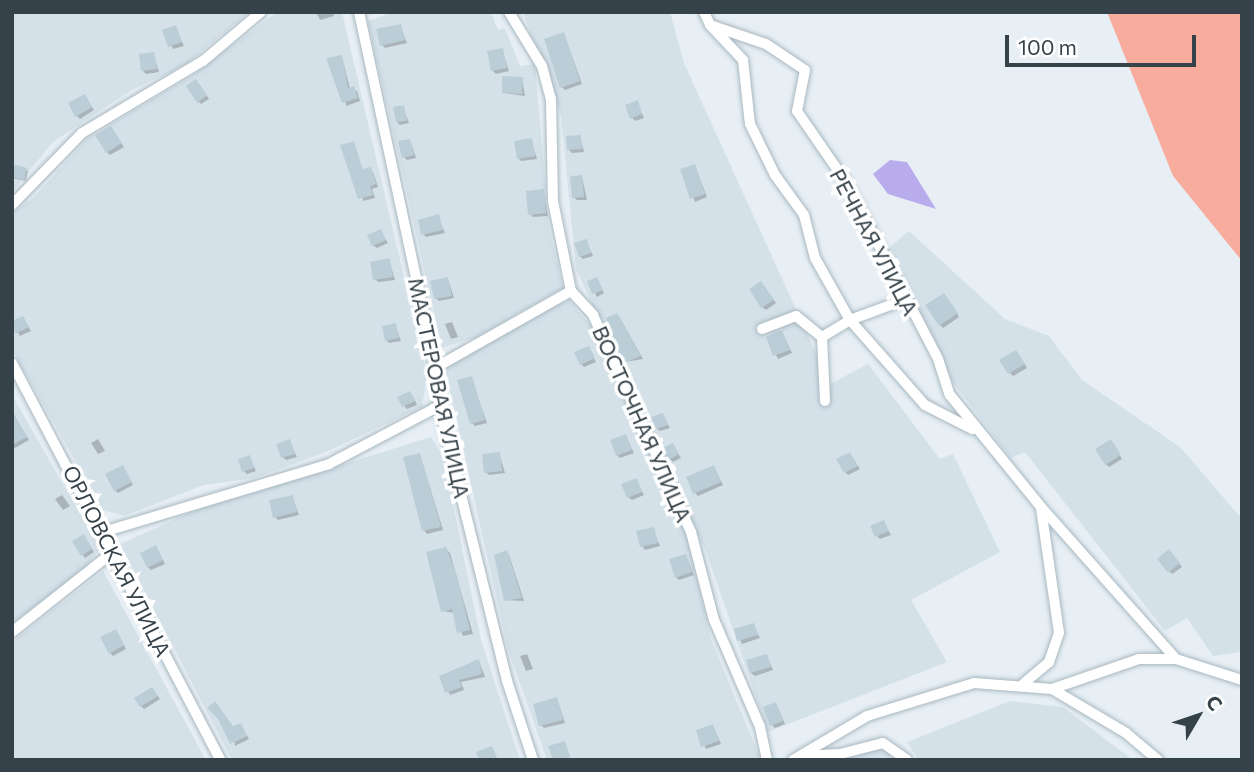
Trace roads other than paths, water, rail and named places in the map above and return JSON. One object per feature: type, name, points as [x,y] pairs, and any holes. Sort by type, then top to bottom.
[{"type":"street","points":[[12,205],[82,133],[203,61],[261,12]]},
{"type":"street","points":[[435,368],[571,291],[553,201],[551,99],[542,65],[509,12]]},
{"type":"street","name":"РЕЧНАЯ УЛИЦА","points":[[704,12],[710,25],[743,60],[750,124],[775,175],[804,215],[815,258],[850,320],[925,405],[976,430]]},
{"type":"street","name":"МАСТЕРОВАЯ УЛИЦА","points":[[363,13],[435,368],[439,407],[507,681],[533,760]]},
{"type":"street","name":"РЕЧНАЯ УЛИЦА","points":[[710,25],[766,44],[805,70],[797,111],[846,182],[904,300],[938,359],[950,395],[1041,507],[1176,659]]},
{"type":"street","name":"ВОСТОЧНАЯ УЛИЦА","points":[[571,291],[593,314],[691,532],[714,620],[760,727],[767,760]]},
{"type":"street","points":[[822,337],[850,320],[904,300]]},
{"type":"street","points":[[762,329],[796,316],[822,337],[825,401]]},
{"type":"street","name":"ОРЛОВСКАЯ УЛИЦА","points":[[12,363],[103,532],[220,760]]},
{"type":"street","points":[[103,532],[329,464],[439,407]]},
{"type":"street","points":[[1023,684],[1049,662],[1059,633],[1041,507]]},
{"type":"street","points":[[12,632],[113,552]]},
{"type":"street","points":[[1052,689],[1139,659],[1176,659],[1242,680]]},
{"type":"street","points":[[795,758],[867,716],[974,683],[1023,684],[1052,689],[1126,733],[1158,760]]},
{"type":"street","points":[[795,758],[840,754],[883,743],[907,760]]}]
